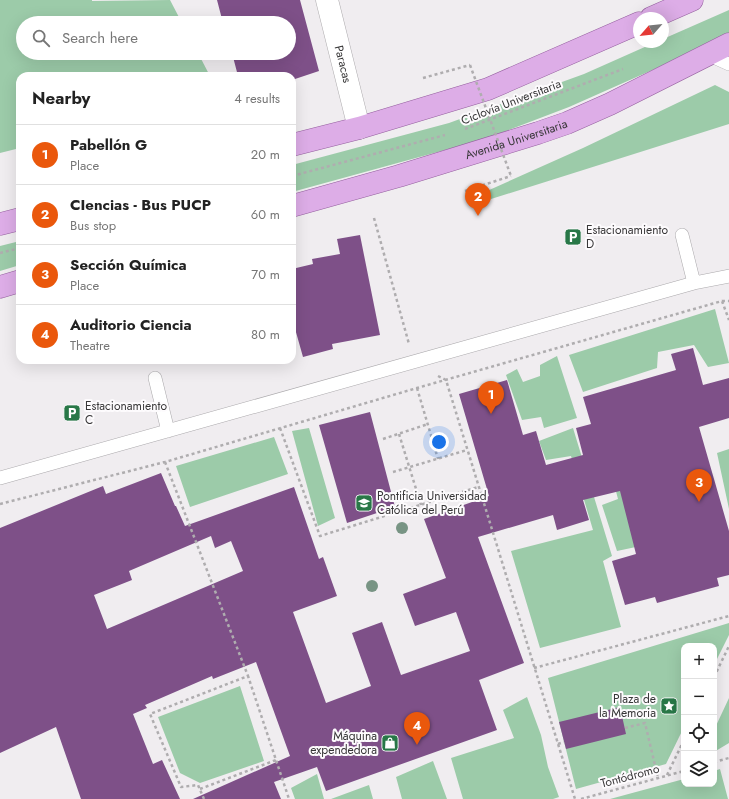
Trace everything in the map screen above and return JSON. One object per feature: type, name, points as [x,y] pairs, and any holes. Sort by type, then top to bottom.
[{"type":"main road","points":[[662,12],[679,3]]},
{"type":"main road","points":[[296,144],[359,128],[488,89],[633,26]]},
{"type":"main road","name":"Avenida Universitaria","points":[[296,205],[399,176],[567,123],[610,104],[729,44]]},
{"type":"main road","points":[[0,214],[16,217]]},
{"type":"main road","points":[[0,224],[16,219]]},
{"type":"main road","points":[[0,287],[16,283]]},
{"type":"street","name":"Paracas","points":[[327,0],[359,128]]},
{"type":"lane","points":[[707,54],[729,64]]},
{"type":"lane","points":[[682,235],[694,283]]},
{"type":"lane","points":[[0,478],[694,283],[729,276]]},
{"type":"lane","points":[[156,378],[168,431]]},
{"type":"path","points":[[423,78],[470,65],[511,176],[465,191]]},
{"type":"path","name":"Ciclovía Universitaria","points":[[458,132],[628,67]]},
{"type":"path","name":"Ciclovía Universitaria","points":[[296,175],[451,134]]},
{"type":"path","points":[[374,218],[414,362],[446,380],[575,799]]},
{"type":"path","points":[[0,253],[16,249]]},
{"type":"path","points":[[722,301],[729,320]]},
{"type":"path","points":[[0,504],[165,462],[417,388],[722,301],[729,301]]},
{"type":"path","points":[[417,388],[438,459]]},
{"type":"path","points":[[383,439],[428,424]]},
{"type":"path","points":[[280,428],[320,536],[478,487]]},
{"type":"path","points":[[399,434],[421,505]]},
{"type":"path","points":[[394,472],[467,450]]},
{"type":"path","points":[[165,462],[248,676],[289,799]]},
{"type":"path","points":[[534,668],[729,616]]},
{"type":"path","points":[[717,671],[729,646]]},
{"type":"path","points":[[204,799],[198,785],[181,787],[150,714],[248,676]]},
{"type":"path","points":[[625,728],[645,723],[658,778]]},
{"type":"path","points":[[558,744],[564,742]]},
{"type":"path","points":[[667,776],[681,746]]},
{"type":"path","points":[[717,761],[729,758]]},
{"type":"path","points":[[200,789],[276,760]]},
{"type":"path","name":"Tontódromo","points":[[581,799],[681,772]]},
{"type":"green space","points":[[0,0],[170,0],[178,16],[16,16],[16,60],[202,60],[208,72],[16,72],[16,149],[0,153]]},
{"type":"green space","points":[[729,10],[729,36],[569,107],[485,139],[296,191],[296,164],[449,123],[584,74],[642,48],[669,48],[669,36]]},
{"type":"green space","points":[[715,85],[729,92],[729,124],[491,199],[487,191],[583,148]]},
{"type":"green space","points":[[16,242],[16,266],[0,271],[0,246]]},
{"type":"green space","points":[[715,309],[729,363],[708,367],[694,345],[658,352],[657,368],[583,392],[569,355]]},
{"type":"green space","points":[[557,356],[577,418],[544,428],[541,417],[522,420],[506,375],[517,369],[523,382],[540,376],[540,365]]},
{"type":"green space","points":[[309,428],[335,518],[318,526],[292,431]]},
{"type":"green space","points":[[573,428],[612,556],[603,561],[621,627],[540,648],[511,551],[593,530],[571,456],[546,460],[539,441]]},
{"type":"green space","points":[[274,437],[288,474],[190,507],[176,466]]},
{"type":"green space","points":[[602,438],[683,537],[617,551],[602,505],[618,499]]},
{"type":"green space","points":[[729,449],[729,509],[717,453]]},
{"type":"green space","points":[[729,623],[729,635],[717,659],[717,643],[681,643],[681,733],[666,764],[576,789],[548,678]]},
{"type":"green space","points":[[240,686],[264,761],[200,783],[180,773],[158,717]]},
{"type":"green space","points":[[527,697],[541,735],[548,767],[559,797],[553,799],[463,799],[451,758],[514,738],[503,710]]},
{"type":"green space","points":[[729,698],[729,743],[717,750],[717,724]]},
{"type":"green space","points":[[433,761],[447,799],[402,799],[396,777]]},
{"type":"green space","points":[[720,769],[728,799],[610,799],[681,780],[681,787],[717,787],[717,770]]},
{"type":"green space","points":[[317,774],[324,799],[295,799],[291,788]]},
{"type":"green space","points":[[369,785],[373,799],[331,799]]},
{"type":"building","points":[[217,0],[300,0],[319,71],[296,79],[296,72],[237,72],[234,60],[296,60],[296,16],[221,16]]},
{"type":"building","points":[[360,235],[380,335],[332,344],[333,349],[303,357],[296,332],[296,268],[313,264],[312,259],[340,254],[337,239]]},
{"type":"building","points":[[693,348],[703,385],[729,378],[729,418],[699,427],[729,531],[729,575],[717,578],[719,586],[657,603],[655,597],[625,605],[612,561],[636,554],[620,491],[583,500],[589,520],[557,530],[553,515],[478,537],[524,663],[479,680],[497,730],[326,791],[317,767],[274,782],[281,799],[193,799],[290,756],[256,662],[213,679],[212,676],[145,705],[147,708],[133,714],[153,764],[162,760],[180,799],[81,799],[56,727],[0,753],[0,528],[103,486],[106,494],[161,473],[185,526],[294,487],[319,559],[323,557],[337,596],[293,612],[326,703],[371,686],[352,633],[382,622],[401,675],[470,651],[456,612],[415,626],[403,594],[446,578],[424,519],[489,496],[459,394],[507,380],[523,435],[536,431],[546,465],[583,455],[576,428],[591,424],[583,397],[676,370],[671,354]],"holes":[[[211,536],[215,548],[231,541],[243,571],[107,629],[94,595],[132,580],[129,571]]]},
{"type":"building","points":[[370,412],[395,507],[347,523],[319,425]]},
{"type":"building","points":[[620,707],[626,734],[566,749],[559,722]]},
{"type":"place","name":"CIencias - Bus PUCP","points":[[478,216]]},
{"type":"place","name":"Estacionamiento D","points":[[573,237]]},
{"type":"place","name":"Estacionamiento C","points":[[72,413]]},
{"type":"place","name":"Pabellón G","points":[[491,414]]},
{"type":"place","name":"Sección Química","points":[[699,502]]},
{"type":"place","name":"Pontificia Universidad Católica del Perú","points":[[364,503]]},
{"type":"place","name":"Plaza de la Memoria","points":[[669,706]]},
{"type":"place","name":"Máquina expendedora","points":[[390,743]]},
{"type":"place","name":"Auditorio Ciencia","points":[[417,745]]}]
